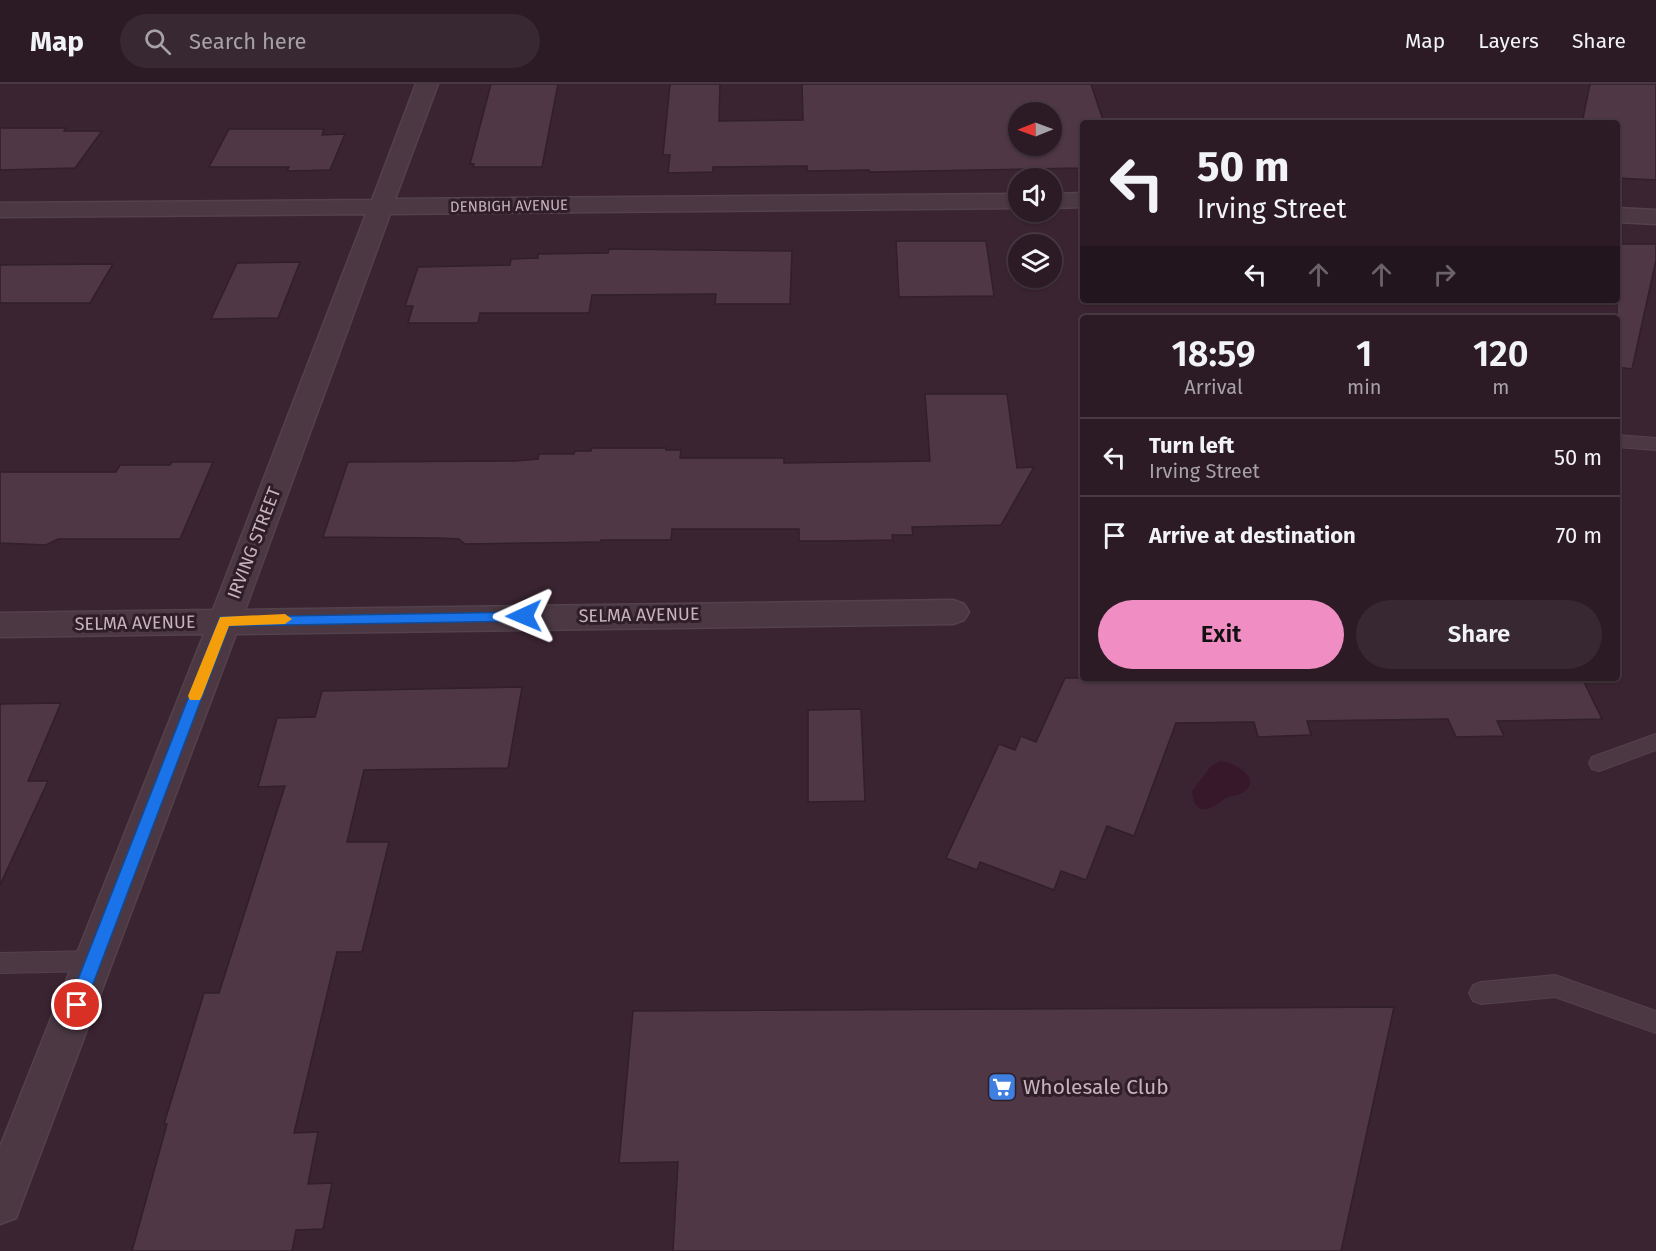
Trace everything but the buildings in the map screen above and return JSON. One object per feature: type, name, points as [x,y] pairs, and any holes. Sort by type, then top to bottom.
[{"type":"street","name":"IRVING STREET","points":[[0,1202],[224,621],[427,84]]},
{"type":"street","points":[[1062,201],[1080,200]]},
{"type":"street","name":"DENBIGH AVENUE","points":[[0,210],[1008,201]]},
{"type":"street","points":[[1620,215],[1656,217]]},
{"type":"street","name":"SELMA AVENUE","points":[[0,625],[953,612]]},
{"type":"lane","points":[[1620,441],[1656,444]]},
{"type":"lane","points":[[1599,764],[1656,742]]},
{"type":"lane","points":[[0,963],[94,961]]},
{"type":"lane","points":[[1481,993],[1555,986],[1656,1022]]},
{"type":"shaded area","points":[[1220,761],[1233,764],[1245,772],[1250,782],[1248,788],[1214,806],[1200,808],[1193,800],[1192,791],[1211,766]]},
{"type":"slow traffic","points":[[195,696],[224,621],[285,619]]},
{"type":"place","name":"Wholesale Club","points":[[1002,1087]]},
{"type":"route","points":[[77,1005],[224,621],[524,616]]}]
